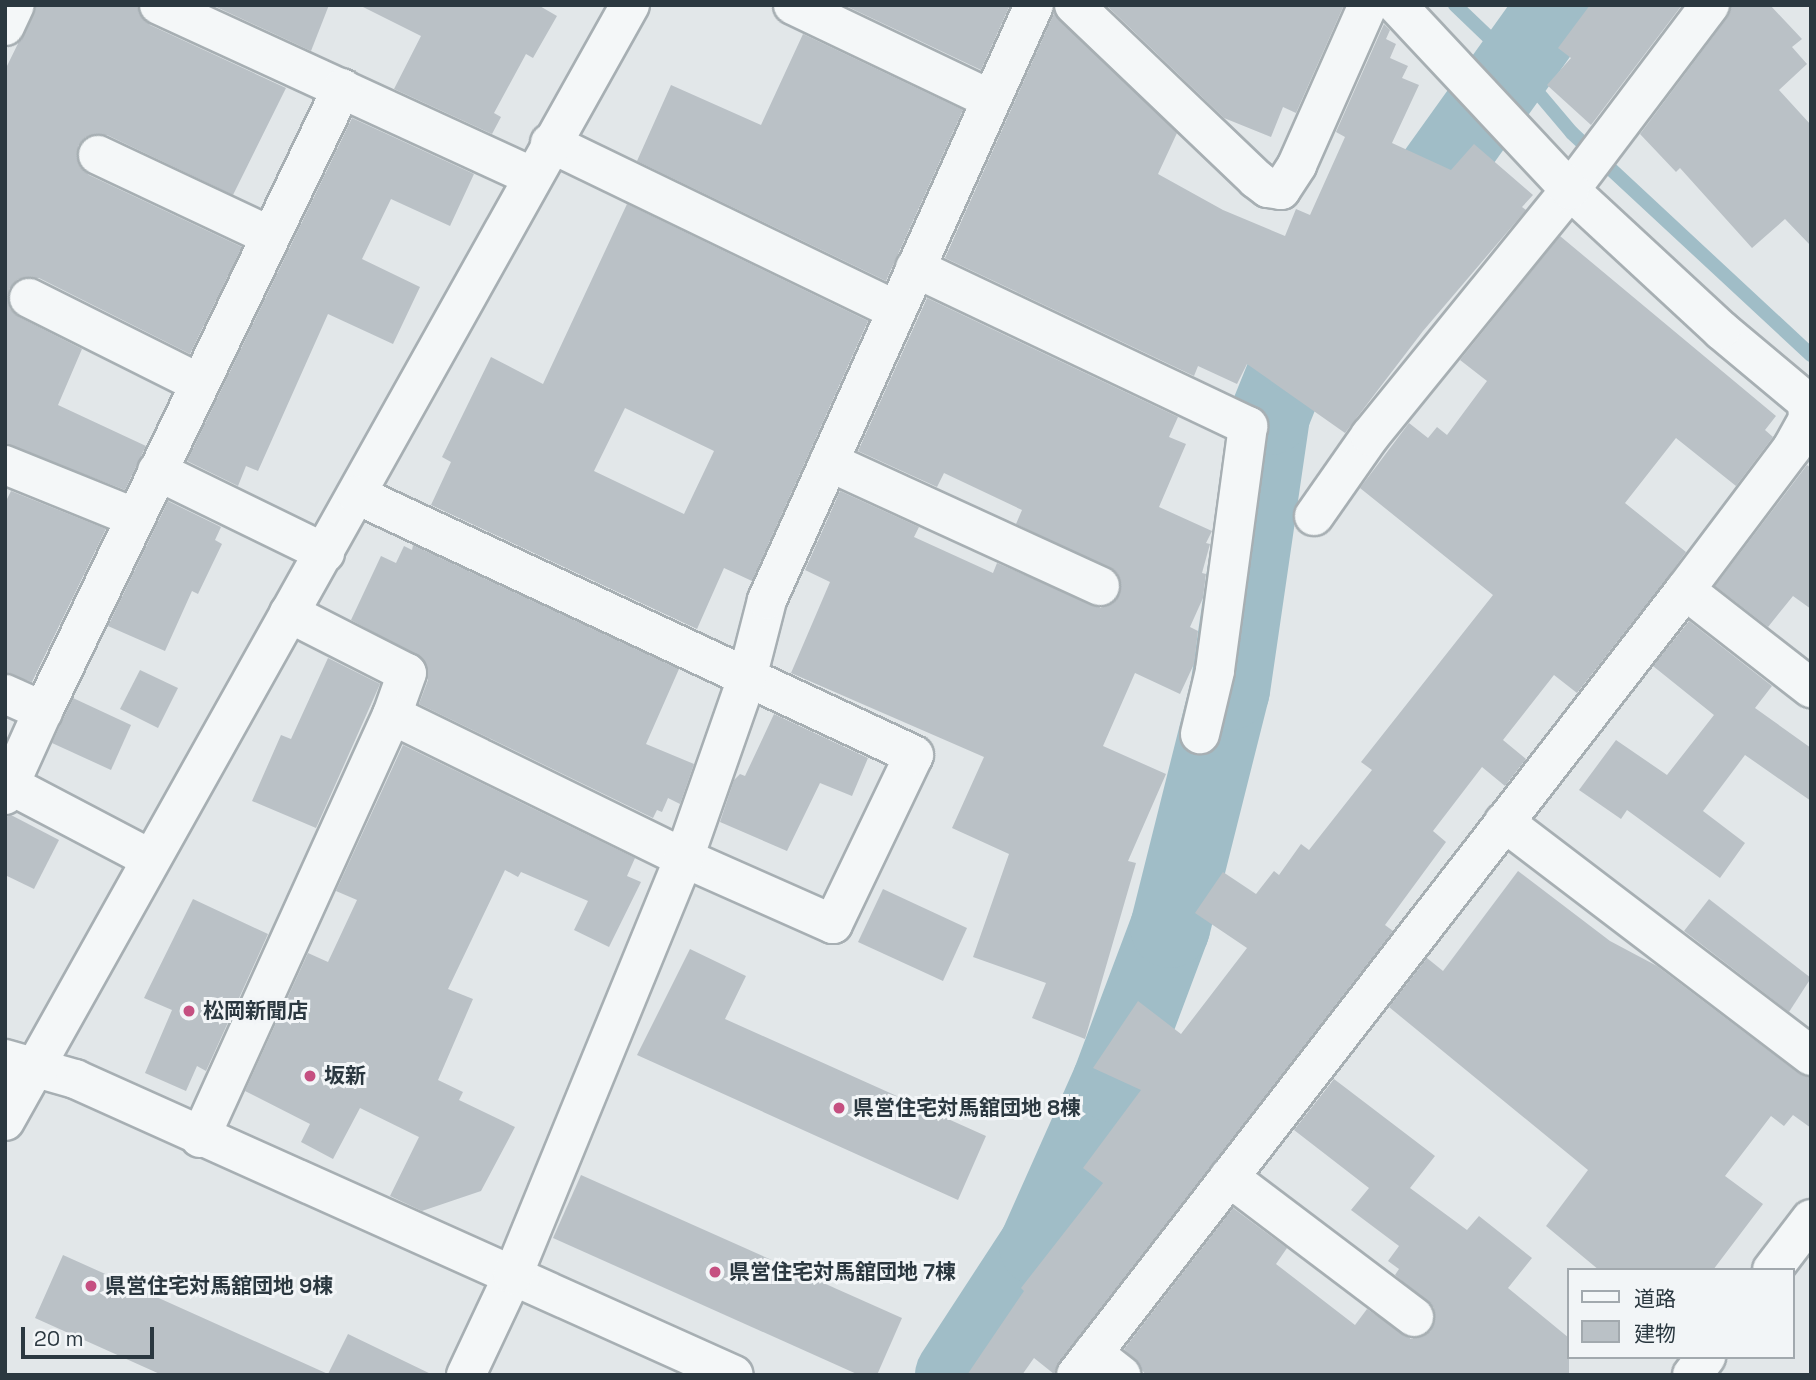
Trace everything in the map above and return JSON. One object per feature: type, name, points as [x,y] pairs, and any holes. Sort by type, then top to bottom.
[{"type":"street","points":[[5,26],[15,5]]},
{"type":"street","points":[[159,5],[229,19],[342,88],[531,176]]},
{"type":"street","points":[[5,1121],[20,1064],[149,858],[325,553],[531,176],[630,5]]},
{"type":"street","points":[[793,5],[990,99]]},
{"type":"street","points":[[466,1375],[513,1275],[684,858],[747,678],[767,600],[1034,5]]},
{"type":"street","points":[[1074,5],[1273,190],[1288,183],[1368,5]]},
{"type":"street","points":[[1314,516],[1370,436],[1570,190],[1710,5]]},
{"type":"street","points":[[1097,1367],[1229,1177],[1685,590],[1792,448],[1810,407],[1570,190],[1410,10]]},
{"type":"street","points":[[149,858],[8,790],[134,517],[342,88]]},
{"type":"street","points":[[550,143],[896,310]]},
{"type":"street","points":[[98,155],[270,236]]},
{"type":"street","points":[[915,268],[1248,426],[1217,659],[1200,734]]},
{"type":"street","points":[[29,298],[199,383]]},
{"type":"street","points":[[829,462],[1100,586]]},
{"type":"street","points":[[5,465],[134,517]]},
{"type":"street","points":[[157,471],[325,553]]},
{"type":"street","points":[[357,495],[914,755],[832,925],[684,858],[392,715]]},
{"type":"street","points":[[1685,590],[1811,688]]},
{"type":"street","points":[[200,1138],[392,715],[407,673],[289,613]]},
{"type":"street","points":[[5,694],[43,710]]},
{"type":"street","points":[[1504,822],[1811,1056]]},
{"type":"street","points":[[20,1064],[75,1079],[200,1138],[734,1375]]},
{"type":"street","points":[[1229,1177],[1414,1317]]},
{"type":"street","points":[[1774,1268],[1811,1219]]},
{"type":"street","points":[[1692,1375],[1704,1359]]},
{"type":"building","points":[[37,5],[137,5],[150,25],[286,88],[233,195],[107,135],[86,137],[78,146],[80,167],[89,175],[242,247],[190,354],[39,278],[18,279],[9,289],[10,309],[19,317],[82,349],[58,405],[146,446],[125,490],[5,444],[5,70]]},
{"type":"building","points":[[212,5],[329,5],[311,51]]},
{"type":"building","points":[[359,5],[538,5],[557,16],[533,58],[526,54],[494,113],[501,117],[492,134],[394,89],[421,36]]},
{"type":"building","points":[[844,5],[1010,5],[981,70]]},
{"type":"building","points":[[1106,5],[1344,5],[1296,113],[1283,107],[1271,137],[1224,118]]},
{"type":"building","points":[[1590,5],[1682,5],[1591,125],[1547,85],[1571,58],[1558,48]]},
{"type":"building","points":[[1731,5],[1770,5],[1802,39],[1792,47],[1807,64],[1779,90],[1811,125],[1811,246],[1785,219],[1752,248],[1680,168],[1676,172],[1640,134],[1727,18]]},
{"type":"building","points":[[1054,13],[1177,133],[1158,174],[1223,210],[1285,236],[1296,209],[1310,215],[1345,137],[1336,132],[1384,24],[1390,30],[1386,39],[1396,44],[1390,58],[1408,66],[1402,78],[1419,85],[1392,143],[1451,170],[1474,144],[1533,195],[1522,207],[1526,210],[1423,331],[1345,433],[1247,364],[1237,384],[1198,366],[1194,376],[945,258]]},
{"type":"building","points":[[803,34],[963,110],[886,281],[637,161],[671,85],[761,125]]},
{"type":"building","points":[[352,118],[474,174],[450,226],[391,199],[362,259],[420,287],[393,344],[328,314],[258,471],[246,466],[238,486],[187,461]]},
{"type":"building","points":[[627,204],[868,321],[752,581],[724,568],[697,629],[431,505],[451,462],[442,457],[491,357],[543,384]],"holes":[[[625,408],[714,451],[684,514],[594,471]]]},
{"type":"building","points":[[1560,236],[1776,416],[1765,430],[1773,437],[1736,486],[1676,438],[1625,503],[1686,552],[1668,577],[1577,693],[1554,675],[1503,740],[1526,759],[1505,786],[1482,767],[1433,831],[1446,842],[1385,925],[1393,931],[1059,1362],[1054,1374],[1034,1358],[1022,1375],[967,1375],[1024,1291],[1021,1288],[1103,1183],[1083,1168],[1141,1090],[1093,1068],[1138,1001],[1181,1034],[1247,948],[1195,913],[1223,872],[1256,894],[1274,871],[1279,875],[1301,844],[1309,850],[1372,770],[1361,762],[1493,595],[1360,488],[1409,423],[1428,438],[1437,427],[1447,435],[1487,381],[1460,360]]},
{"type":"building","points":[[927,298],[1178,417],[1169,437],[1186,444],[1159,507],[1212,531],[1206,543],[1210,544],[1202,573],[1206,574],[1203,598],[1190,627],[1198,631],[1194,664],[1180,694],[1135,673],[1103,746],[1166,774],[1128,861],[1136,863],[1085,1039],[1032,1018],[1046,983],[973,957],[1009,854],[952,828],[984,757],[791,673],[830,582],[805,570],[840,491],[919,527],[914,537],[993,573],[997,563],[1101,608],[1120,594],[1117,573],[1016,524],[1022,510],[944,473],[937,487],[858,451]]},
{"type":"building","points":[[1807,465],[1811,468],[1811,609],[1793,596],[1768,627],[1715,586]]},
{"type":"building","points":[[11,491],[106,529],[32,682],[5,673],[5,503]]},
{"type":"building","points":[[168,501],[221,527],[215,540],[222,544],[198,594],[192,591],[165,651],[108,626]]},
{"type":"building","points":[[413,545],[679,669],[646,744],[694,764],[680,804],[668,798],[662,812],[657,810],[653,818],[419,704],[428,680],[424,660],[351,620],[381,556],[396,563],[404,546],[412,550]]},
{"type":"building","points":[[1689,621],[1772,686],[1755,708],[1811,748],[1811,801],[1745,755],[1703,811],[1745,843],[1720,878],[1627,810],[1621,819],[1579,790],[1616,740],[1667,775],[1714,715],[1653,666]]},
{"type":"building","points":[[328,658],[380,684],[316,828],[252,801],[281,735],[291,739]]},
{"type":"building","points":[[140,670],[178,688],[158,728],[120,709]]},
{"type":"building","points":[[73,698],[131,725],[111,770],[52,743]]},
{"type":"building","points":[[774,714],[868,758],[852,796],[820,783],[787,851],[720,822],[734,780],[740,774],[745,776]]},
{"type":"building","points":[[403,745],[635,858],[627,876],[641,882],[609,947],[574,930],[588,901],[521,872],[518,877],[505,870],[448,989],[473,999],[438,1080],[463,1092],[459,1100],[515,1127],[481,1191],[422,1211],[390,1196],[419,1137],[360,1108],[333,1159],[301,1142],[310,1124],[245,1091],[308,953],[328,962],[357,900],[336,891]]},
{"type":"building","points":[[11,815],[59,840],[34,889],[5,875],[5,817]]},
{"type":"building","points":[[1518,871],[1610,941],[1657,966],[1798,1073],[1811,1077],[1811,1128],[1793,1115],[1784,1126],[1771,1116],[1725,1176],[1763,1204],[1715,1268],[1597,1268],[1546,1226],[1588,1170],[1389,1007],[1427,958],[1443,971]]},
{"type":"building","points":[[883,889],[967,928],[943,981],[858,942]]},
{"type":"building","points":[[193,899],[268,934],[206,1071],[197,1066],[186,1091],[145,1073],[172,1010],[144,998]]},
{"type":"building","points":[[1709,899],[1811,978],[1789,1012],[1684,931]]},
{"type":"building","name":"県営住宅対馬舘団地 8棟","points":[[690,949],[746,976],[725,1019],[986,1136],[958,1200],[637,1055]]},
{"type":"building","points":[[1334,1079],[1435,1156],[1410,1188],[1467,1230],[1479,1216],[1532,1258],[1508,1288],[1568,1337],[1569,1375],[1146,1375],[1124,1349],[1233,1208],[1287,1248],[1276,1264],[1355,1325],[1367,1309],[1411,1339],[1431,1331],[1434,1308],[1395,1275],[1399,1269],[1388,1261],[1399,1246],[1351,1210],[1369,1188],[1294,1130]]},
{"type":"building","name":"県営住宅対馬舘団地 7棟","points":[[581,1175],[902,1318],[877,1375],[859,1375],[553,1238]]},
{"type":"building","name":"県営住宅対馬舘団地 9棟","points":[[63,1255],[328,1374],[348,1334],[433,1375],[162,1375],[35,1318]]},
{"type":"waterway","points":[[1455,5],[1500,48],[1572,133],[1811,355]]},
{"type":"waterway","points":[[955,1375],[1039,1246],[1112,1082],[1170,928],[1230,690],[1270,415],[1295,353],[1419,199],[1558,5]]},
{"type":"place","name":"松岡新聞店","points":[[189,1011]]},
{"type":"place","name":"坂新","points":[[310,1076]]},
{"type":"place","name":"県営住宅対馬舘団地 8棟","points":[[839,1108]]},
{"type":"place","name":"県営住宅対馬舘団地 7棟","points":[[715,1272]]},
{"type":"place","name":"県営住宅対馬舘団地 9棟","points":[[91,1286]]}]
